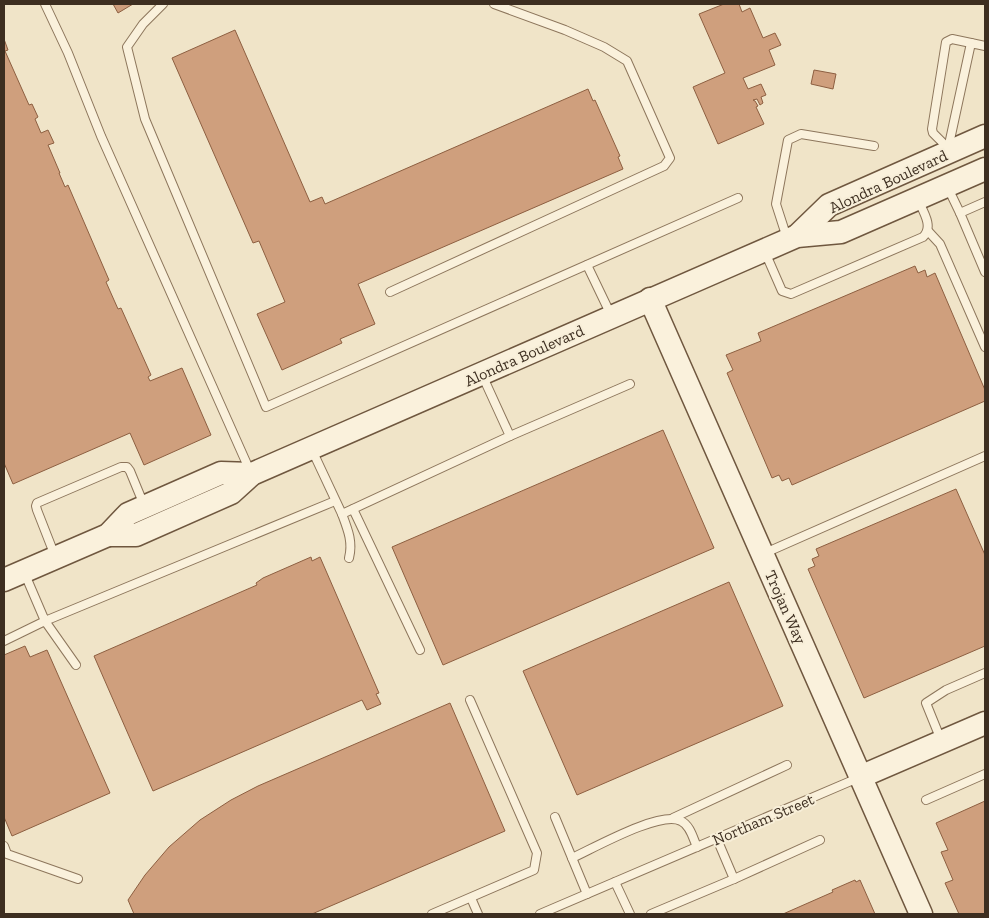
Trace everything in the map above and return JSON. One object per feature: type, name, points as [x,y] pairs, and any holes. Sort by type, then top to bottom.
[{"type":"main road","name":"Alondra Boulevard","points":[[792,238],[829,205],[947,151],[985,136]]},
{"type":"main road","name":"Alondra Boulevard","points":[[108,535],[136,535],[231,493],[252,474],[650,299],[792,238],[841,232],[985,169]]},
{"type":"main road","name":"Trojan Way","points":[[650,299],[921,914]]},
{"type":"main road","name":"Alondra Boulevard","points":[[14,576],[108,535],[128,514],[221,473],[252,474]]},
{"type":"main road","name":"Northam Street","points":[[860,777],[985,723]]},
{"type":"lane","points":[[45,4],[68,53],[101,136],[252,474]]},
{"type":"lane","points":[[163,4],[142,24],[127,48],[145,119],[266,406],[738,198]]},
{"type":"lane","points":[[390,292],[664,166],[670,158],[627,61],[604,47],[565,30],[494,4]]},
{"type":"lane","points":[[947,151],[932,129],[946,42],[952,39],[985,46]]},
{"type":"lane","points":[[947,151],[971,43]]},
{"type":"lane","points":[[792,238],[776,204],[788,140],[801,134],[874,146]]},
{"type":"lane","points":[[947,186],[985,272]]},
{"type":"lane","points":[[918,199],[927,220],[928,231],[940,244],[985,347]]},
{"type":"lane","points":[[960,213],[985,202]]},
{"type":"lane","points":[[765,250],[782,291],[791,294],[923,237],[928,231]]},
{"type":"lane","points":[[587,265],[612,316]]},
{"type":"lane","points":[[481,374],[510,436]]},
{"type":"lane","points":[[342,514],[510,436],[630,384]]},
{"type":"lane","points":[[311,448],[342,514],[350,536],[352,548],[348,558]]},
{"type":"lane","points":[[763,554],[985,456]]},
{"type":"lane","points":[[56,558],[36,506],[37,503],[122,467],[127,467],[145,506]]},
{"type":"lane","points":[[4,641],[45,621],[336,501]]},
{"type":"lane","points":[[353,509],[420,650]]},
{"type":"lane","points":[[14,576],[76,665]]},
{"type":"lane","points":[[942,742],[926,702],[946,690],[985,673]]},
{"type":"lane","points":[[432,914],[534,870],[537,853],[470,700]]},
{"type":"lane","points":[[572,858],[652,821],[672,818],[787,765]]},
{"type":"lane","points":[[926,800],[985,774]]},
{"type":"lane","name":"Northam Street","points":[[540,914],[860,777]]},
{"type":"lane","points":[[555,817],[587,894]]},
{"type":"lane","points":[[672,818],[686,824],[697,847]]},
{"type":"lane","points":[[717,839],[734,879]]},
{"type":"lane","points":[[651,914],[820,840]]},
{"type":"lane","points":[[4,846],[7,854],[78,879]]},
{"type":"lane","points":[[615,882],[630,914]]},
{"type":"lane","points":[[472,898],[478,914]]},
{"type":"building","points":[[113,4],[133,4],[118,13]]},
{"type":"building","points":[[724,4],[739,4],[742,12],[750,8],[763,38],[775,33],[781,45],[769,50],[775,65],[743,78],[748,89],[761,84],[766,95],[761,97],[763,103],[760,105],[757,99],[753,100],[758,106],[756,107],[764,124],[718,144],[693,87],[725,73],[699,14]]},
{"type":"building","points":[[235,30],[310,202],[322,197],[325,204],[588,89],[593,101],[595,100],[620,156],[618,157],[623,169],[358,284],[375,324],[340,339],[342,343],[282,370],[257,314],[285,302],[259,241],[253,243],[172,58]]},
{"type":"building","points":[[4,39],[8,50],[5,51],[29,105],[32,104],[38,117],[35,119],[41,133],[48,130],[54,143],[48,145],[59,173],[65,187],[68,185],[109,280],[106,282],[118,309],[121,308],[151,375],[148,377],[150,381],[182,368],[211,435],[144,465],[130,433],[13,484],[4,463]]},
{"type":"building","points":[[814,70],[836,74],[833,89],[811,84]]},
{"type":"building","points":[[915,266],[918,273],[925,270],[927,277],[935,273],[985,390],[985,401],[792,485],[789,478],[782,481],[779,475],[772,478],[727,373],[733,370],[726,355],[761,341],[758,333]]},
{"type":"building","points":[[663,430],[714,548],[443,665],[392,547]]},
{"type":"building","points":[[956,489],[985,555],[985,646],[864,698],[808,569],[815,566],[812,559],[819,556],[816,549]]},
{"type":"building","points":[[311,557],[312,561],[320,557],[379,693],[376,694],[381,704],[367,710],[362,700],[153,791],[94,656],[257,585],[256,583],[263,578]]},
{"type":"building","points":[[729,582],[783,706],[577,795],[523,671]]},
{"type":"building","points":[[25,646],[30,657],[47,650],[110,793],[12,836],[4,817],[4,655]]},
{"type":"building","points":[[450,703],[505,831],[312,914],[134,914],[128,900],[145,875],[169,847],[200,820],[231,800],[258,786]]},
{"type":"building","points":[[985,801],[985,914],[959,914],[945,883],[953,880],[941,852],[948,850],[936,823]]},
{"type":"building","points":[[855,880],[856,882],[860,880],[875,914],[783,914],[833,892],[832,890]]}]
